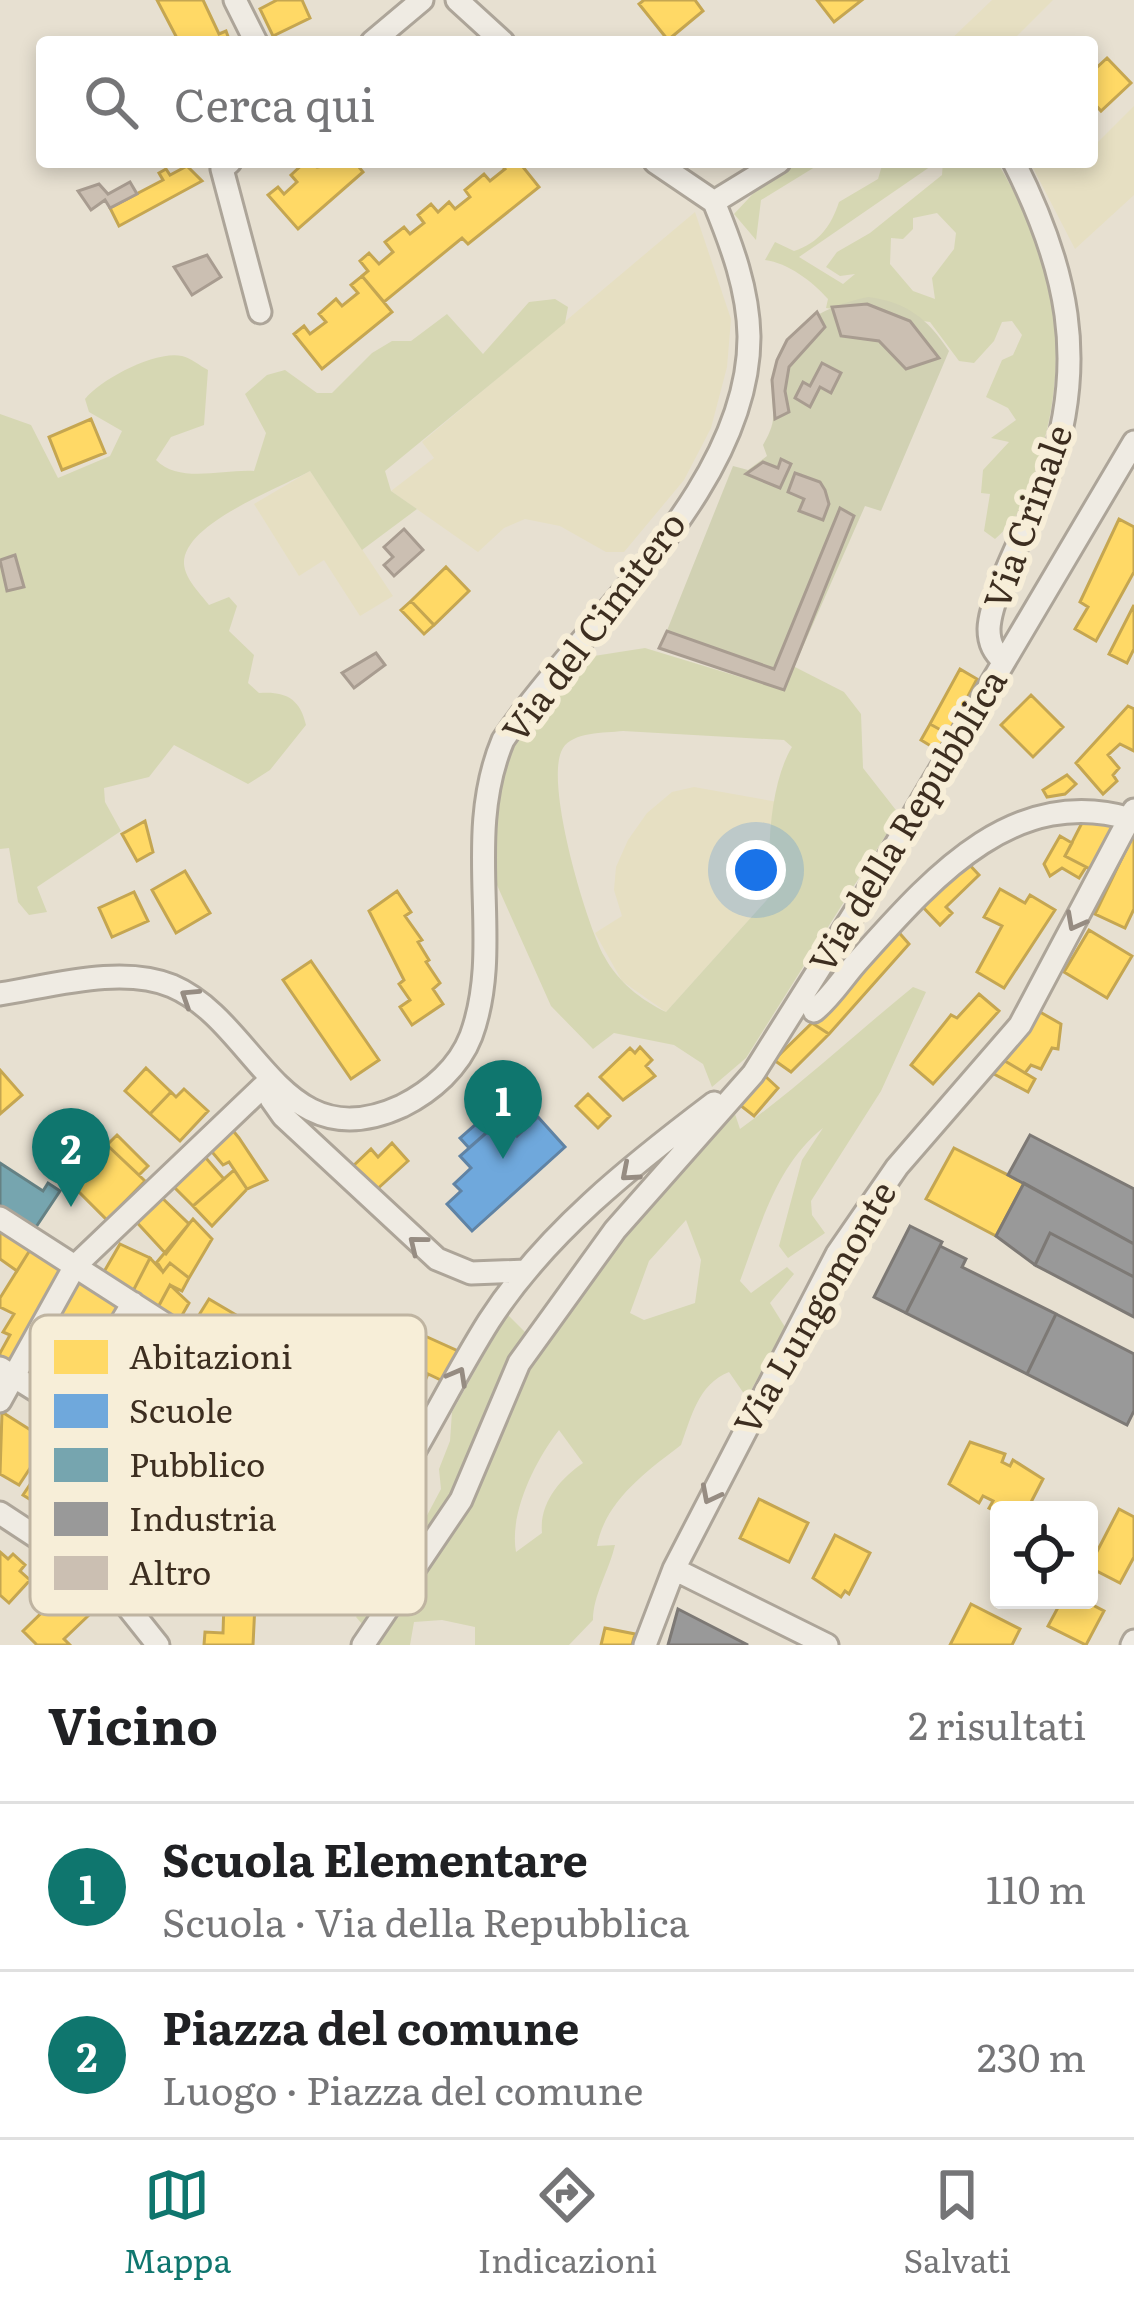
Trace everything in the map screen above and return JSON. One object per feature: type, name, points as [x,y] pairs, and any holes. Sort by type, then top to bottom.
[{"type":"street","points":[[235,0],[253,36]]},
{"type":"street","points":[[379,36],[422,0]]},
{"type":"street","points":[[457,0],[496,36]]},
{"type":"street","points":[[223,168],[260,312]]},
{"type":"street","points":[[664,168],[714,202],[769,168]]},
{"type":"street","name":"Via Crinale","points":[[1004,662],[993,650],[990,620],[1048,477],[1072,364],[1072,329],[1060,278],[1016,168]]},
{"type":"street","name":"Via del Cimitero","points":[[270,1080],[312,1109],[365,1118],[400,1107],[437,1083],[468,1044],[481,991],[482,811],[487,778],[503,740],[701,487],[734,417],[746,373],[746,298],[714,202]]},
{"type":"street","name":"Via della Repubblica","points":[[426,1552],[461,1500],[520,1363],[560,1300],[753,1074],[1134,442]]},
{"type":"street","points":[[814,1011],[960,855],[1002,826],[1070,811],[1132,814]]},
{"type":"street","name":"Via Lungomonte","points":[[645,1645],[674,1569],[837,1254],[896,1167],[984,1072],[1020,1025],[1132,814]]},
{"type":"street","points":[[0,994],[100,980],[171,986],[202,1004],[270,1080],[271,1099],[284,1116],[423,1250],[472,1273],[526,1271]]},
{"type":"street","name":"Via della Repubblica","points":[[426,1433],[489,1321],[526,1271],[644,1160],[753,1074]]},
{"type":"street","points":[[45,1315],[75,1266],[110,1228],[270,1080]]},
{"type":"street","points":[[0,1218],[152,1315]]},
{"type":"street","points":[[126,1315],[133,1303]]},
{"type":"street","points":[[0,1401],[9,1373],[30,1339]]},
{"type":"street","points":[[0,1513],[30,1533]]},
{"type":"street","points":[[674,1569],[826,1645]]},
{"type":"street","points":[[134,1615],[158,1645]]},
{"type":"street","name":"Via della Repubblica","points":[[363,1645],[383,1615]]},
{"type":"shaded area","points":[[992,0],[1053,0],[1017,36],[954,36]]},
{"type":"shaded area","points":[[1134,106],[1134,195],[1075,249],[1033,168],[1098,168],[1098,142]]},
{"type":"shaded area","points":[[695,212],[731,319],[727,367],[711,428],[684,480],[624,552],[606,552],[560,526],[525,519],[504,528],[478,552],[391,491],[434,458],[422,442]]},
{"type":"shaded area","points":[[310,471],[393,596],[360,616],[324,560],[299,576],[254,504]]},
{"type":"shaded area","points":[[694,787],[778,802],[769,874],[773,893],[666,1012],[622,981],[595,933],[622,916],[614,890],[616,867],[628,840],[647,813],[672,792]]},
{"type":"green space","points":[[788,168],[813,168],[761,200],[756,240],[734,214],[763,183]]},
{"type":"green space","points":[[881,168],[928,168],[799,257],[843,284],[855,274],[840,276],[826,267],[837,252],[870,233],[942,175],[943,168],[1000,168],[1016,196],[1032,231],[1052,303],[1055,376],[1041,452],[1025,500],[995,539],[984,531],[990,494],[981,493],[983,470],[1009,442],[991,438],[1016,420],[1008,408],[986,397],[1002,360],[1013,355],[1022,335],[1012,321],[1002,322],[994,341],[974,363],[959,361],[930,322],[826,308],[828,299],[807,280],[765,260],[775,242],[794,251],[817,238],[839,202],[878,179]],"holes":[[[937,213],[956,233],[954,249],[932,278],[935,299],[913,291],[890,264],[891,238],[903,239],[913,229],[913,218]]]},
{"type":"green space","points":[[868,297],[915,314],[949,351],[881,511],[865,506],[784,690],[660,648],[733,466],[748,470],[767,456],[763,445],[773,421],[773,384],[783,349],[818,315]]},
{"type":"green space","points":[[555,299],[568,307],[565,323],[385,471],[391,491],[417,509],[362,550],[310,471],[234,509],[198,535],[188,549],[185,570],[209,605],[229,597],[237,606],[229,631],[254,655],[248,683],[259,693],[290,698],[306,725],[270,770],[248,784],[174,745],[149,777],[104,788],[105,802],[121,831],[37,887],[47,912],[29,915],[18,902],[9,848],[0,849],[0,414],[31,425],[58,478],[110,456],[122,431],[89,412],[85,399],[93,391],[144,362],[182,356],[208,370],[204,425],[171,437],[156,460],[189,474],[254,471],[266,433],[245,394],[267,375],[285,370],[317,393],[332,393],[372,353],[392,341],[411,341],[447,314],[483,354],[529,302]]},
{"type":"green space","points":[[645,648],[783,690],[793,666],[844,692],[861,714],[863,768],[899,814],[746,1058],[712,1087],[703,1064],[674,1045],[614,1033],[593,1049],[551,1006],[497,885],[487,838],[504,755],[567,669],[581,658]],"holes":[[[623,731],[784,740],[792,747],[779,778],[772,817],[773,893],[666,1012],[623,982],[596,939],[562,819],[558,764],[563,748],[581,736]]]},
{"type":"green space","points":[[913,987],[926,992],[881,1091],[811,1201],[812,1215],[825,1233],[788,1258],[779,1246],[802,1160],[823,1128],[781,1178],[740,1281],[751,1293],[787,1267],[794,1274],[770,1303],[785,1327],[747,1398],[729,1372],[718,1377],[697,1403],[681,1445],[618,1501],[597,1546],[615,1545],[593,1620],[569,1645],[475,1645],[475,1627],[442,1620],[414,1622],[410,1645],[372,1645],[376,1640],[358,1615],[426,1615],[426,1517],[441,1489],[439,1469],[450,1441],[452,1412],[507,1314],[538,1345],[593,1271],[735,1114],[740,1129]],"holes":[[[686,1220],[701,1260],[695,1303],[644,1320],[630,1313],[649,1261]],[[559,1430],[583,1463],[553,1493],[544,1512],[542,1533],[516,1552],[516,1521],[526,1488]]]},
{"type":"building: Abitazioni","points":[[157,0],[203,0],[219,34],[226,31],[228,36],[176,36]]},
{"type":"building: Abitazioni","points":[[277,0],[302,0],[310,18],[273,36],[260,9]]},
{"type":"building: Abitazioni","points":[[644,0],[695,0],[703,11],[673,36],[665,36],[639,4]]},
{"type":"building: Abitazioni","points":[[817,0],[862,0],[834,22]]},
{"type":"building: Abitazioni","points":[[1107,58],[1131,83],[1101,111],[1098,108],[1098,66]]},
{"type":"building: Abitazioni","points":[[189,168],[202,181],[119,226],[110,208],[163,180],[159,173],[166,169],[170,175]]},
{"type":"building: Abitazioni","points":[[299,168],[360,168],[363,172],[298,229],[268,195],[278,187],[284,194],[297,182],[291,175]]},
{"type":"building: Abitazioni","points":[[524,168],[539,187],[468,244],[462,238],[384,302],[362,276],[368,271],[360,261],[369,253],[379,264],[393,252],[385,242],[404,227],[410,234],[424,223],[418,215],[431,204],[438,212],[449,202],[455,209],[470,197],[465,190],[484,174],[490,181],[505,169]]},
{"type":"building: Abitazioni","points":[[362,276],[392,312],[322,369],[294,334],[304,326],[310,334],[326,322],[319,314],[336,299],[342,306],[358,293],[351,285]]},
{"type":"building: Abitazioni","points":[[91,419],[105,453],[62,470],[49,437]]},
{"type":"building: Abitazioni","points":[[1119,519],[1134,527],[1134,572],[1096,641],[1075,629],[1088,607],[1080,602]]},
{"type":"building: Abitazioni","points":[[446,567],[469,591],[434,625],[411,601]]},
{"type":"building: Abitazioni","points":[[411,601],[434,625],[424,634],[401,610]]},
{"type":"building: Abitazioni","points":[[1134,605],[1134,649],[1127,663],[1109,654]]},
{"type":"building: Abitazioni","points":[[960,669],[977,679],[948,734],[930,724]]},
{"type":"building: Abitazioni","points":[[1031,695],[1063,727],[1033,757],[1001,725]]},
{"type":"building: Abitazioni","points":[[1128,706],[1134,709],[1134,751],[1120,744],[1108,755],[1119,768],[1113,775],[1117,781],[1103,794],[1076,763]]},
{"type":"building: Abitazioni","points":[[930,724],[948,734],[939,751],[921,740]]},
{"type":"building: Abitazioni","points":[[1067,775],[1076,784],[1065,794],[1047,797],[1043,790]]},
{"type":"building: Abitazioni","points":[[1087,813],[1115,827],[1092,870],[1065,856]]},
{"type":"building: Abitazioni","points":[[145,821],[153,852],[137,861],[122,834]]},
{"type":"building: Abitazioni","points":[[1134,833],[1134,909],[1125,928],[1095,914]]},
{"type":"building: Abitazioni","points":[[1060,836],[1072,843],[1065,856],[1086,867],[1079,878],[1062,868],[1050,876],[1044,864]]},
{"type":"building: Abitazioni","points":[[965,860],[979,875],[946,907],[952,913],[940,925],[920,904]]},
{"type":"building: Abitazioni","points":[[185,871],[210,913],[176,933],[152,890]]},
{"type":"building: Abitazioni","points":[[1000,889],[1025,903],[1030,895],[1055,910],[1004,988],[977,972],[1002,926],[984,917]]},
{"type":"building: Abitazioni","points":[[397,891],[411,912],[405,916],[422,940],[418,942],[426,962],[440,983],[433,989],[443,1004],[412,1025],[400,1007],[410,1000],[399,984],[404,980],[369,911]]},
{"type":"building: Abitazioni","points":[[134,892],[148,921],[112,937],[99,908]]},
{"type":"building: Abitazioni","points":[[895,928],[909,944],[829,1034],[812,1023]]},
{"type":"building: Abitazioni","points":[[1089,930],[1132,956],[1107,998],[1064,972]]},
{"type":"building: Abitazioni","points":[[311,961],[379,1060],[351,1079],[283,980]]},
{"type":"building: Abitazioni","points":[[979,994],[999,1011],[933,1084],[911,1065],[951,1015],[957,1018]]},
{"type":"building: Abitazioni","points":[[1040,1012],[1061,1024],[1058,1049],[1052,1048],[1041,1069],[1031,1065],[1025,1073],[1005,1061]]},
{"type":"building: Abitazioni","points":[[812,1023],[829,1034],[791,1072],[774,1060]]},
{"type":"building: Abitazioni","points":[[640,1047],[652,1060],[646,1066],[655,1076],[623,1100],[600,1077],[630,1048],[635,1053]]},
{"type":"building: Abitazioni","points":[[1005,1061],[1035,1079],[1028,1092],[992,1073]]},
{"type":"building: Abitazioni","points":[[146,1068],[171,1092],[150,1114],[125,1091]]},
{"type":"building: Abitazioni","points":[[0,1070],[22,1095],[0,1114]]},
{"type":"building: Abitazioni","points":[[765,1076],[778,1088],[754,1116],[740,1105]]},
{"type":"building: Abitazioni","points":[[184,1089],[208,1111],[180,1141],[150,1114],[171,1092],[176,1097]]},
{"type":"building: Abitazioni","points":[[588,1094],[610,1116],[598,1128],[576,1106]]},
{"type":"building: Abitazioni","points":[[230,1127],[267,1180],[247,1189],[229,1162],[223,1165],[207,1146]]},
{"type":"building: Abitazioni","points":[[117,1135],[148,1166],[139,1175],[107,1145]]},
{"type":"building: Abitazioni","points":[[392,1143],[408,1161],[374,1192],[351,1168],[371,1149],[378,1157]]},
{"type":"building: Abitazioni","points":[[107,1145],[145,1181],[107,1220],[69,1182]]},
{"type":"building: Abitazioni","points":[[954,1148],[1024,1183],[996,1236],[926,1199]]},
{"type":"building: Abitazioni","points":[[200,1151],[224,1179],[193,1206],[167,1180]]},
{"type":"building: Abitazioni","points":[[234,1170],[247,1189],[212,1226],[193,1206]]},
{"type":"building: Abitazioni","points":[[156,1192],[189,1224],[166,1254],[131,1216]]},
{"type":"building: Abitazioni","points":[[193,1219],[212,1239],[189,1278],[170,1263],[163,1272],[157,1262]]},
{"type":"building: Abitazioni","points":[[0,1231],[30,1250],[17,1271],[0,1259]]},
{"type":"building: Abitazioni","points":[[120,1244],[150,1258],[131,1295],[101,1277]]},
{"type":"building: Abitazioni","points":[[30,1250],[63,1271],[40,1315],[30,1315],[30,1333],[10,1371],[0,1365],[0,1353],[10,1335],[3,1332],[14,1314],[0,1307],[0,1298]]},
{"type":"building: Abitazioni","points":[[150,1258],[163,1272],[170,1263],[189,1278],[182,1291],[170,1285],[156,1311],[131,1295]]},
{"type":"building: Abitazioni","points":[[75,1278],[122,1306],[117,1315],[57,1312]]},
{"type":"building: Abitazioni","points":[[170,1285],[189,1303],[182,1315],[156,1311]]},
{"type":"building: Abitazioni","points":[[209,1299],[236,1315],[199,1315]]},
{"type":"building: Abitazioni","points":[[426,1336],[458,1351],[443,1381],[428,1374],[426,1379]]},
{"type":"building: Abitazioni","points":[[30,1362],[30,1384],[21,1378]]},
{"type":"building: Abitazioni","points":[[2,1412],[30,1430],[30,1468],[19,1485],[0,1474]]},
{"type":"building: Abitazioni","points":[[970,1442],[1005,1454],[1002,1462],[1010,1466],[1013,1460],[1043,1479],[1032,1501],[993,1501],[983,1496],[979,1503],[949,1484]]},
{"type":"building: Abitazioni","points":[[759,1499],[808,1523],[789,1562],[740,1538]]},
{"type":"building: Abitazioni","points":[[1119,1509],[1134,1517],[1134,1557],[1120,1583],[1098,1572],[1098,1550]]},
{"type":"building: Abitazioni","points":[[835,1535],[870,1553],[849,1594],[845,1591],[841,1597],[813,1578]]},
{"type":"building: Abitazioni","points":[[0,1552],[8,1559],[13,1554],[25,1565],[20,1571],[30,1580],[9,1603],[0,1595]]},
{"type":"building: Abitazioni","points":[[971,1604],[1020,1629],[1012,1645],[950,1645]]},
{"type":"building: Abitazioni","points":[[1057,1609],[1104,1611],[1086,1645],[1048,1626]]},
{"type":"building: Abitazioni","points":[[39,1615],[89,1615],[64,1639],[70,1645],[37,1645],[23,1631]]},
{"type":"building: Abitazioni","points":[[224,1615],[254,1615],[253,1645],[204,1645],[205,1632],[223,1633]]},
{"type":"building: Abitazioni","points":[[605,1628],[635,1634],[632,1645],[601,1645]]},
{"type":"building: Scuole","points":[[493,1109],[502,1119],[469,1148],[460,1138]]},
{"type":"building: Scuole","points":[[538,1117],[565,1147],[472,1231],[447,1204],[461,1191],[454,1184],[471,1168],[460,1156],[502,1119],[517,1136]]},
{"type":"building: Pubblico","points":[[0,1163],[43,1191],[48,1183],[60,1191],[32,1233],[0,1211]]},
{"type":"building: Industria","points":[[1030,1135],[1134,1189],[1134,1244],[1008,1175]]},
{"type":"building: Industria","points":[[1024,1183],[1134,1244],[1134,1277],[1050,1233],[1035,1265],[996,1236]]},
{"type":"building: Industria","points":[[910,1226],[942,1242],[906,1313],[874,1297]]},
{"type":"building: Industria","points":[[1050,1233],[1134,1277],[1134,1317],[1035,1265]]},
{"type":"building: Industria","points":[[940,1246],[966,1259],[962,1267],[1056,1314],[1027,1374],[906,1313]]},
{"type":"building: Industria","points":[[1056,1314],[1134,1354],[1134,1411],[1127,1425],[1027,1374]]},
{"type":"building: Industria","points":[[678,1609],[748,1645],[668,1645]]},
{"type":"building: Altro","points":[[130,182],[137,194],[110,208],[105,200],[91,210],[78,191],[99,184],[108,194]]},
{"type":"building: Altro","points":[[207,255],[221,277],[192,295],[174,267]]},
{"type":"building: Altro","points":[[867,304],[910,321],[939,358],[906,369],[879,341],[841,336],[832,307]]},
{"type":"building: Altro","points":[[817,312],[825,327],[789,367],[785,391],[789,412],[775,419],[772,380],[777,360],[787,340]]},
{"type":"building: Altro","points":[[822,363],[841,373],[831,393],[820,387],[810,407],[795,398],[803,382],[810,386]]},
{"type":"building: Altro","points":[[781,459],[791,464],[780,488],[746,474],[763,462],[778,468]]},
{"type":"building: Altro","points":[[795,473],[820,482],[825,490],[829,504],[823,520],[799,511],[804,499],[788,492]]},
{"type":"building: Altro","points":[[840,508],[854,516],[784,690],[659,648],[667,631],[774,669]]},
{"type":"building: Altro","points":[[404,529],[423,550],[394,576],[384,565],[393,557],[384,547]]},
{"type":"building: Altro","points":[[15,555],[24,587],[7,591],[0,560]]},
{"type":"building: Altro","points":[[376,653],[385,665],[354,688],[342,673]]},
{"type":"place","name":"Scuola Elementare","points":[[503,1159]]},
{"type":"place","name":"Piazza del comune","points":[[71,1207]]}]
